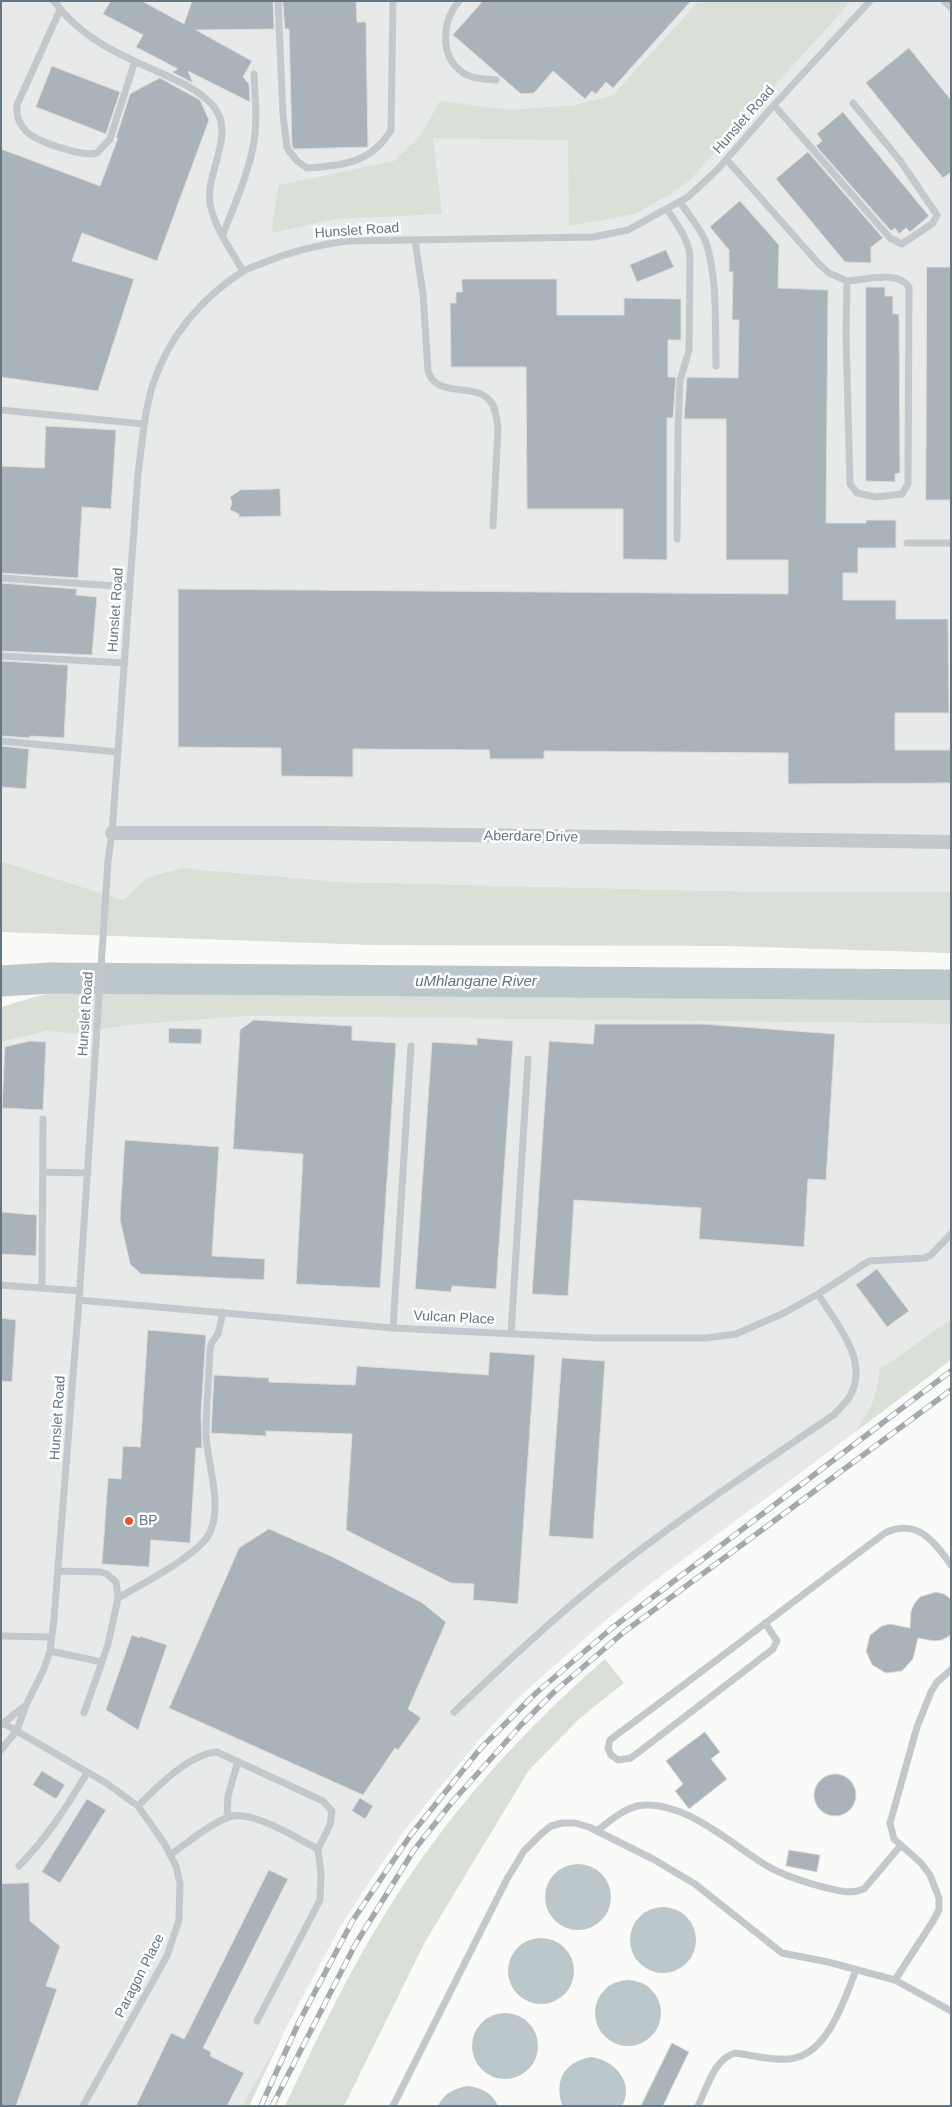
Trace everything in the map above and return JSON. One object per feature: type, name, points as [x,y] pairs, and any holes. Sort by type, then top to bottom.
[{"type":"street","name":"Aberdare Drive","points":[[112,833],[322,833],[951,842]]},
{"type":"lane","points":[[54,1],[60,10],[86,35],[107,49],[188,86],[206,98],[216,109],[220,120],[222,137],[209,201],[214,218],[243,271]]},
{"type":"lane","points":[[278,1],[283,115],[287,148],[297,161],[307,168],[345,164],[362,158],[384,143],[391,130],[393,1]]},
{"type":"lane","name":"Hunslet Road","points":[[1,1750],[17,1730],[26,1705],[44,1669],[52,1637],[59,1571],[80,1291],[108,861],[112,833],[144,424],[154,384],[169,349],[192,314],[243,271],[292,251],[318,244],[347,241],[593,237],[628,230],[688,197],[727,160],[774,105],[870,1]]},
{"type":"lane","points":[[944,1],[951,7]]},
{"type":"lane","points":[[456,3],[447,28],[445,43],[451,61],[463,73],[476,78],[496,80]]},
{"type":"lane","points":[[60,10],[17,105],[18,120],[26,132],[43,141],[82,154],[97,153],[110,139],[135,61]]},
{"type":"lane","points":[[222,234],[239,193],[253,147],[256,120],[254,74]]},
{"type":"lane","points":[[774,105],[890,238],[902,244],[934,223],[937,214],[901,162],[853,103]]},
{"type":"lane","points":[[727,160],[829,273],[847,281],[890,278],[903,280],[908,287],[908,484],[902,494],[876,497],[857,493],[850,484],[846,335],[847,281]]},
{"type":"lane","points":[[680,202],[704,238],[708,251],[715,312],[716,366]]},
{"type":"lane","points":[[667,209],[689,246],[690,258],[689,350],[680,381],[677,539]]},
{"type":"lane","points":[[415,240],[423,294],[428,371],[431,379],[441,386],[481,393],[489,399],[495,412],[498,428],[492,526]]},
{"type":"lane","points":[[1,410],[144,424]]},
{"type":"lane","points":[[907,543],[951,543]]},
{"type":"lane","points":[[1,578],[130,587]]},
{"type":"lane","points":[[1,656],[124,664]]},
{"type":"lane","points":[[1,741],[118,752]]},
{"type":"lane","points":[[393,1328],[411,1046]]},
{"type":"lane","points":[[511,1334],[528,1059]]},
{"type":"lane","points":[[42,1288],[43,1119]]},
{"type":"lane","points":[[44,1172],[88,1173]]},
{"type":"lane","name":"Vulcan Place","points":[[79,1300],[393,1328],[596,1338],[706,1338],[736,1334],[784,1313],[818,1294],[869,1260],[925,1258],[932,1254],[951,1234]]},
{"type":"lane","points":[[1,1285],[80,1291]]},
{"type":"lane","points":[[454,1712],[519,1651],[593,1588],[654,1540],[835,1414],[850,1397],[856,1380],[856,1364],[845,1336],[818,1294]]},
{"type":"lane","points":[[118,1598],[192,1553],[210,1533],[214,1511],[212,1471],[206,1436],[210,1350],[211,1344],[218,1334],[224,1312]]},
{"type":"lane","points":[[765,1623],[776,1641],[773,1649],[631,1758],[618,1760],[612,1755],[608,1748],[610,1740],[765,1623],[885,1533],[896,1528],[907,1527],[917,1530],[928,1537],[939,1548],[951,1565]]},
{"type":"lane","points":[[59,1571],[101,1572],[107,1574],[116,1582],[118,1598],[112,1629],[84,1713]]},
{"type":"lane","points":[[1,1636],[52,1637]]},
{"type":"lane","points":[[50,1651],[102,1662]]},
{"type":"lane","points":[[895,1980],[939,1910],[939,1898],[930,1876],[921,1863],[894,1839],[890,1823],[917,1727],[931,1692],[938,1682],[951,1670]]},
{"type":"lane","name":"Hunslet Road","points":[[2,1724],[26,1705]]},
{"type":"lane","name":"Paragon Place","points":[[2,1724],[17,1730],[106,1783],[138,1806],[170,1855],[176,1866],[180,1883],[179,1920],[167,1956],[83,2106]]},
{"type":"lane","points":[[138,1806],[167,1779],[187,1764],[201,1756],[217,1752],[323,1801],[329,1806],[332,1815],[330,1825],[318,1849],[321,1874],[320,1900],[257,2021]]},
{"type":"lane","points":[[227,1818],[228,1796],[238,1761]]},
{"type":"lane","points":[[19,1866],[47,1836],[87,1773]]},
{"type":"lane","points":[[598,1830],[615,1817],[635,1807],[660,1806],[677,1811],[696,1820],[770,1868],[789,1876],[845,1892],[856,1892],[864,1889],[901,1844]]},
{"type":"lane","points":[[170,1855],[234,1815],[259,1820],[318,1849]]},
{"type":"lane","points":[[393,2106],[507,1879],[524,1851],[540,1834],[551,1826],[562,1823],[575,1823],[598,1830],[695,1884],[782,1953],[828,1962],[895,1980],[951,2011]]},
{"type":"lane","points":[[698,2106],[715,2071],[727,2055],[735,2053],[790,2059],[812,2050],[829,2032],[839,2014],[856,1970]]},
{"type":"shaded area","points":[[1,1],[951,1],[951,892],[764,892],[342,882],[182,868],[148,877],[123,900],[1,861]]},
{"type":"shaded area","points":[[699,1],[851,1],[689,181],[635,214],[569,226],[568,140],[433,138],[442,214],[334,219],[272,233],[279,185],[394,161],[421,135],[440,101],[511,110],[576,105],[613,95]]},
{"type":"shaded area","points":[[1,861],[123,900],[148,877],[182,868],[342,882],[764,892],[951,892],[951,953],[727,946],[372,945],[1,932]]},
{"type":"shaded area","points":[[59,990],[305,994],[610,993],[951,1001],[951,1024],[250,1016],[131,1025],[72,1034],[47,1031],[1,1042],[1,1007]]},
{"type":"shaded area","points":[[250,1016],[951,1024],[951,1319],[879,1370],[877,1392],[854,1433],[650,1584],[600,1625],[516,1700],[478,1741],[405,1830],[340,1927],[242,2106],[1,2106],[1,1042],[47,1031],[72,1034],[131,1025]]},
{"type":"shaded area","points":[[951,1319],[951,1360],[854,1433],[872,1403],[879,1370]]},
{"type":"shaded area","points":[[605,1659],[624,1683],[580,1718],[529,1770],[425,1942],[344,2106],[285,2106],[332,2009],[385,1914],[408,1878],[458,1810],[485,1778],[543,1716]]},
{"type":"shaded area","points":[[578,1864],[591,1866],[606,1879],[609,1884],[611,1897],[609,1910],[596,1925],[591,1928],[578,1930],[565,1928],[550,1915],[547,1910],[545,1897],[547,1884],[560,1869],[565,1866]]},
{"type":"shaded area","points":[[663,1907],[676,1909],[691,1922],[694,1927],[696,1940],[694,1953],[681,1968],[676,1971],[663,1973],[650,1971],[635,1958],[632,1953],[630,1940],[632,1927],[645,1912],[650,1909]]},
{"type":"shaded area","points":[[541,1938],[554,1940],[569,1953],[572,1958],[574,1971],[572,1984],[559,1999],[554,2002],[541,2004],[528,2002],[513,1989],[510,1984],[508,1971],[510,1958],[523,1943],[528,1940]]},
{"type":"shaded area","points":[[628,1980],[641,1982],[651,1990],[659,2000],[661,2013],[659,2026],[651,2036],[641,2044],[628,2046],[615,2044],[605,2036],[597,2026],[595,2013],[597,2000],[605,1990],[615,1982]]},
{"type":"shaded area","points":[[505,2013],[518,2015],[533,2028],[536,2033],[538,2046],[536,2059],[523,2074],[518,2077],[505,2079],[492,2077],[477,2064],[474,2059],[472,2046],[474,2033],[487,2018],[492,2015]]},
{"type":"shaded area","points":[[285,2030],[249,2106],[242,2106]]},
{"type":"shaded area","points":[[591,2057],[614,2067],[620,2074],[626,2089],[622,2106],[562,2105],[560,2087],[564,2073],[574,2063]]},
{"type":"shaded area","points":[[467,2086],[486,2092],[493,2097],[498,2106],[438,2106],[450,2092]]},
{"type":"building","points":[[111,1],[142,1],[184,24],[192,1],[273,1],[274,29],[196,30],[252,61],[243,77],[249,84],[250,102],[188,71],[193,83],[172,72],[178,69],[136,47],[143,35],[103,14]]},
{"type":"building","points":[[283,1],[356,1],[357,22],[366,22],[368,147],[294,149],[292,146],[289,29],[285,29]]},
{"type":"building","points":[[483,1],[691,1],[613,88],[606,82],[596,94],[592,91],[585,99],[553,71],[534,93],[521,94],[453,35]]},
{"type":"building","points":[[909,48],[951,100],[951,172],[943,178],[866,83]]},
{"type":"building","points":[[52,66],[120,92],[106,134],[36,107]]},
{"type":"building","points":[[160,78],[200,100],[209,120],[157,261],[82,233],[72,261],[134,279],[98,391],[1,377],[1,149],[100,186],[118,138],[116,138],[130,94]]},
{"type":"building","points":[[843,112],[929,216],[910,232],[906,228],[899,234],[895,228],[891,231],[816,146],[822,141],[817,134]]},
{"type":"building","points":[[808,152],[883,238],[871,247],[871,263],[845,262],[776,179]]},
{"type":"building","points":[[740,201],[779,245],[778,288],[828,290],[826,523],[866,523],[866,520],[896,520],[896,548],[858,548],[858,573],[843,573],[843,600],[896,600],[896,619],[948,619],[949,713],[895,713],[895,750],[951,750],[951,783],[788,784],[788,753],[544,751],[544,759],[490,759],[489,750],[353,749],[353,777],[281,776],[281,748],[178,747],[178,589],[788,594],[788,560],[726,560],[726,419],[684,419],[687,377],[738,378],[739,320],[732,320],[733,272],[729,272],[729,250],[710,227]]},
{"type":"building","points":[[666,250],[674,267],[637,282],[630,265]]},
{"type":"building","points":[[927,267],[951,267],[951,500],[926,500]]},
{"type":"building","points":[[462,279],[557,279],[557,315],[624,315],[624,298],[681,299],[681,340],[668,340],[668,377],[676,377],[673,418],[667,418],[667,560],[623,559],[623,509],[527,509],[526,367],[451,367],[450,303],[456,303],[456,292],[462,292]]},
{"type":"building","points":[[866,287],[885,287],[885,296],[893,296],[893,314],[899,314],[900,473],[895,474],[895,482],[866,481]]},
{"type":"building","points":[[46,426],[116,430],[111,509],[82,507],[78,578],[1,573],[1,466],[44,468]]},
{"type":"building","points":[[280,489],[281,516],[239,517],[239,514],[230,510],[232,502],[230,497],[240,490]]},
{"type":"building","points":[[1,583],[77,589],[76,595],[97,597],[92,655],[1,651]]},
{"type":"building","points":[[1,661],[68,665],[64,738],[1,736]]},
{"type":"building","points":[[1,746],[29,749],[26,789],[1,787]]},
{"type":"building","points":[[254,1020],[352,1026],[352,1040],[396,1043],[380,1288],[296,1284],[303,1154],[233,1149],[240,1030]]},
{"type":"building","points":[[595,1024],[703,1024],[835,1034],[826,1180],[808,1179],[804,1247],[699,1239],[701,1208],[574,1200],[568,1296],[532,1294],[549,1041],[593,1044]]},
{"type":"building","points":[[169,1028],[202,1029],[201,1044],[169,1043]]},
{"type":"building","points":[[477,1038],[513,1041],[496,1289],[452,1286],[451,1292],[415,1289],[432,1042],[477,1045]]},
{"type":"building","points":[[30,1041],[46,1042],[43,1110],[2,1108],[5,1047]]},
{"type":"building","points":[[125,1140],[219,1147],[212,1256],[265,1259],[264,1280],[141,1274],[130,1264],[120,1219]]},
{"type":"building","points":[[1,1212],[37,1215],[36,1256],[1,1254]]},
{"type":"building","points":[[877,1269],[909,1311],[887,1327],[856,1285]]},
{"type":"building","points":[[1,1318],[16,1320],[12,1382],[1,1381]]},
{"type":"building","points":[[148,1330],[206,1335],[201,1413],[202,1448],[196,1448],[190,1543],[151,1540],[149,1567],[102,1564],[108,1478],[121,1479],[123,1446],[140,1447]]},
{"type":"building","points":[[490,1352],[535,1355],[518,1604],[473,1600],[474,1584],[451,1583],[346,1530],[352,1434],[266,1431],[266,1436],[211,1433],[214,1375],[269,1378],[269,1382],[355,1385],[357,1366],[488,1375]]},
{"type":"building","points":[[562,1358],[605,1361],[593,1539],[549,1536]]},
{"type":"building","points":[[269,1529],[333,1557],[421,1602],[446,1622],[408,1709],[421,1718],[398,1750],[395,1748],[363,1795],[169,1708],[239,1548]]},
{"type":"building","points":[[936,1592],[944,1594],[951,1599],[951,1635],[942,1640],[934,1641],[918,1638],[913,1659],[902,1671],[886,1673],[872,1665],[866,1651],[870,1635],[882,1626],[890,1624],[910,1628],[911,1611],[914,1604],[920,1597]]},
{"type":"building","points":[[132,1635],[167,1645],[138,1730],[106,1710]]},
{"type":"building","points":[[705,1732],[720,1752],[711,1759],[727,1779],[689,1809],[675,1791],[683,1784],[666,1761]]},
{"type":"building","points":[[42,1771],[65,1785],[56,1799],[33,1785]]},
{"type":"building","points":[[839,1774],[847,1777],[853,1783],[856,1795],[853,1807],[847,1813],[831,1816],[823,1813],[817,1807],[814,1791],[817,1783],[823,1777]]},
{"type":"building","points":[[360,1798],[373,1806],[365,1819],[352,1811]]},
{"type":"building","points":[[87,1799],[106,1810],[60,1883],[42,1872]]},
{"type":"building","points":[[789,1850],[820,1855],[817,1872],[786,1866]]},
{"type":"building","points":[[269,1870],[288,1879],[203,2048],[211,2052],[210,2056],[244,2073],[227,2106],[136,2106],[171,2033],[184,2039]]},
{"type":"building","points":[[29,1883],[30,1921],[60,1946],[46,1986],[57,1989],[16,2106],[1,2106],[1,1884]]},
{"type":"building","points":[[672,2043],[689,2052],[663,2106],[641,2106]]},
{"type":"waterway","name":"uMhlangane River","points":[[1,981],[51,978],[951,985]]},
{"type":"railway","points":[[261,2106],[299,2022],[353,1920],[410,1836],[480,1749],[536,1693],[612,1628],[951,1371]]},
{"type":"railway","points":[[272,2106],[355,1945],[414,1850],[453,1801],[521,1725],[554,1692],[624,1632],[951,1390]]},
{"type":"place","name":"BP","points":[[129,1521]]}]
